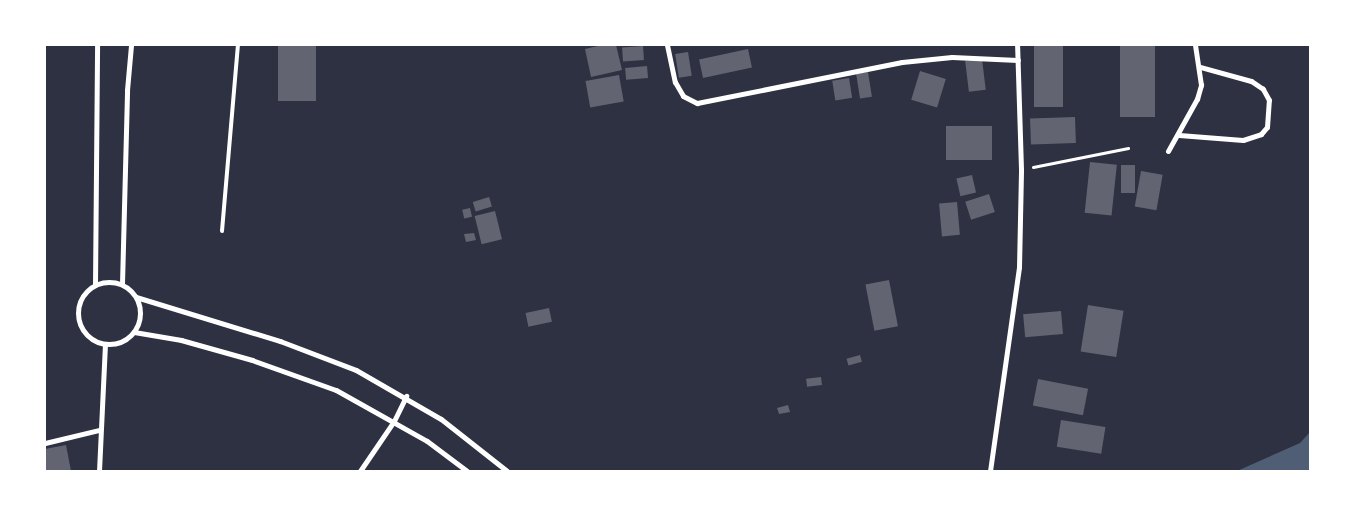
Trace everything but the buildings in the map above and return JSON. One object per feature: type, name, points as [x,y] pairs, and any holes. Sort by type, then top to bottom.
[{"type":"street","points":[[95,285],[97,45]]},
{"type":"street","points":[[122,284],[127,90],[131,45]]},
{"type":"street","points":[[667,45],[675,82],[683,96],[696,103],[902,62],[952,57],[1018,60]]},
{"type":"street","points":[[990,471],[1018,267],[1021,169],[1017,45]]},
{"type":"street","points":[[1168,151],[1179,135],[1197,99],[1201,85],[1200,67],[1195,45]]},
{"type":"street","points":[[1179,135],[1243,140],[1262,134],[1267,126],[1269,100],[1263,89],[1251,81],[1200,67]]},
{"type":"street","points":[[113,282],[122,284],[136,297],[140,306],[139,322],[134,332],[122,342],[105,344],[88,335],[79,318],[82,299],[95,285],[113,282]]},
{"type":"street","points":[[136,297],[317,354],[406,396],[441,419],[507,471]]},
{"type":"street","points":[[134,332],[181,340],[289,372],[336,390],[394,421],[467,471]]},
{"type":"street","points":[[99,471],[99,430],[105,344]]},
{"type":"street","points":[[360,471],[394,421],[406,396]]},
{"type":"street","points":[[45,443],[99,430]]},
{"type":"lane","points":[[222,231],[238,45]]},
{"type":"path","points":[[1021,169],[1128,148]]},
{"type":"water","points":[[1310,432],[1310,471],[1237,471],[1300,443]]}]
